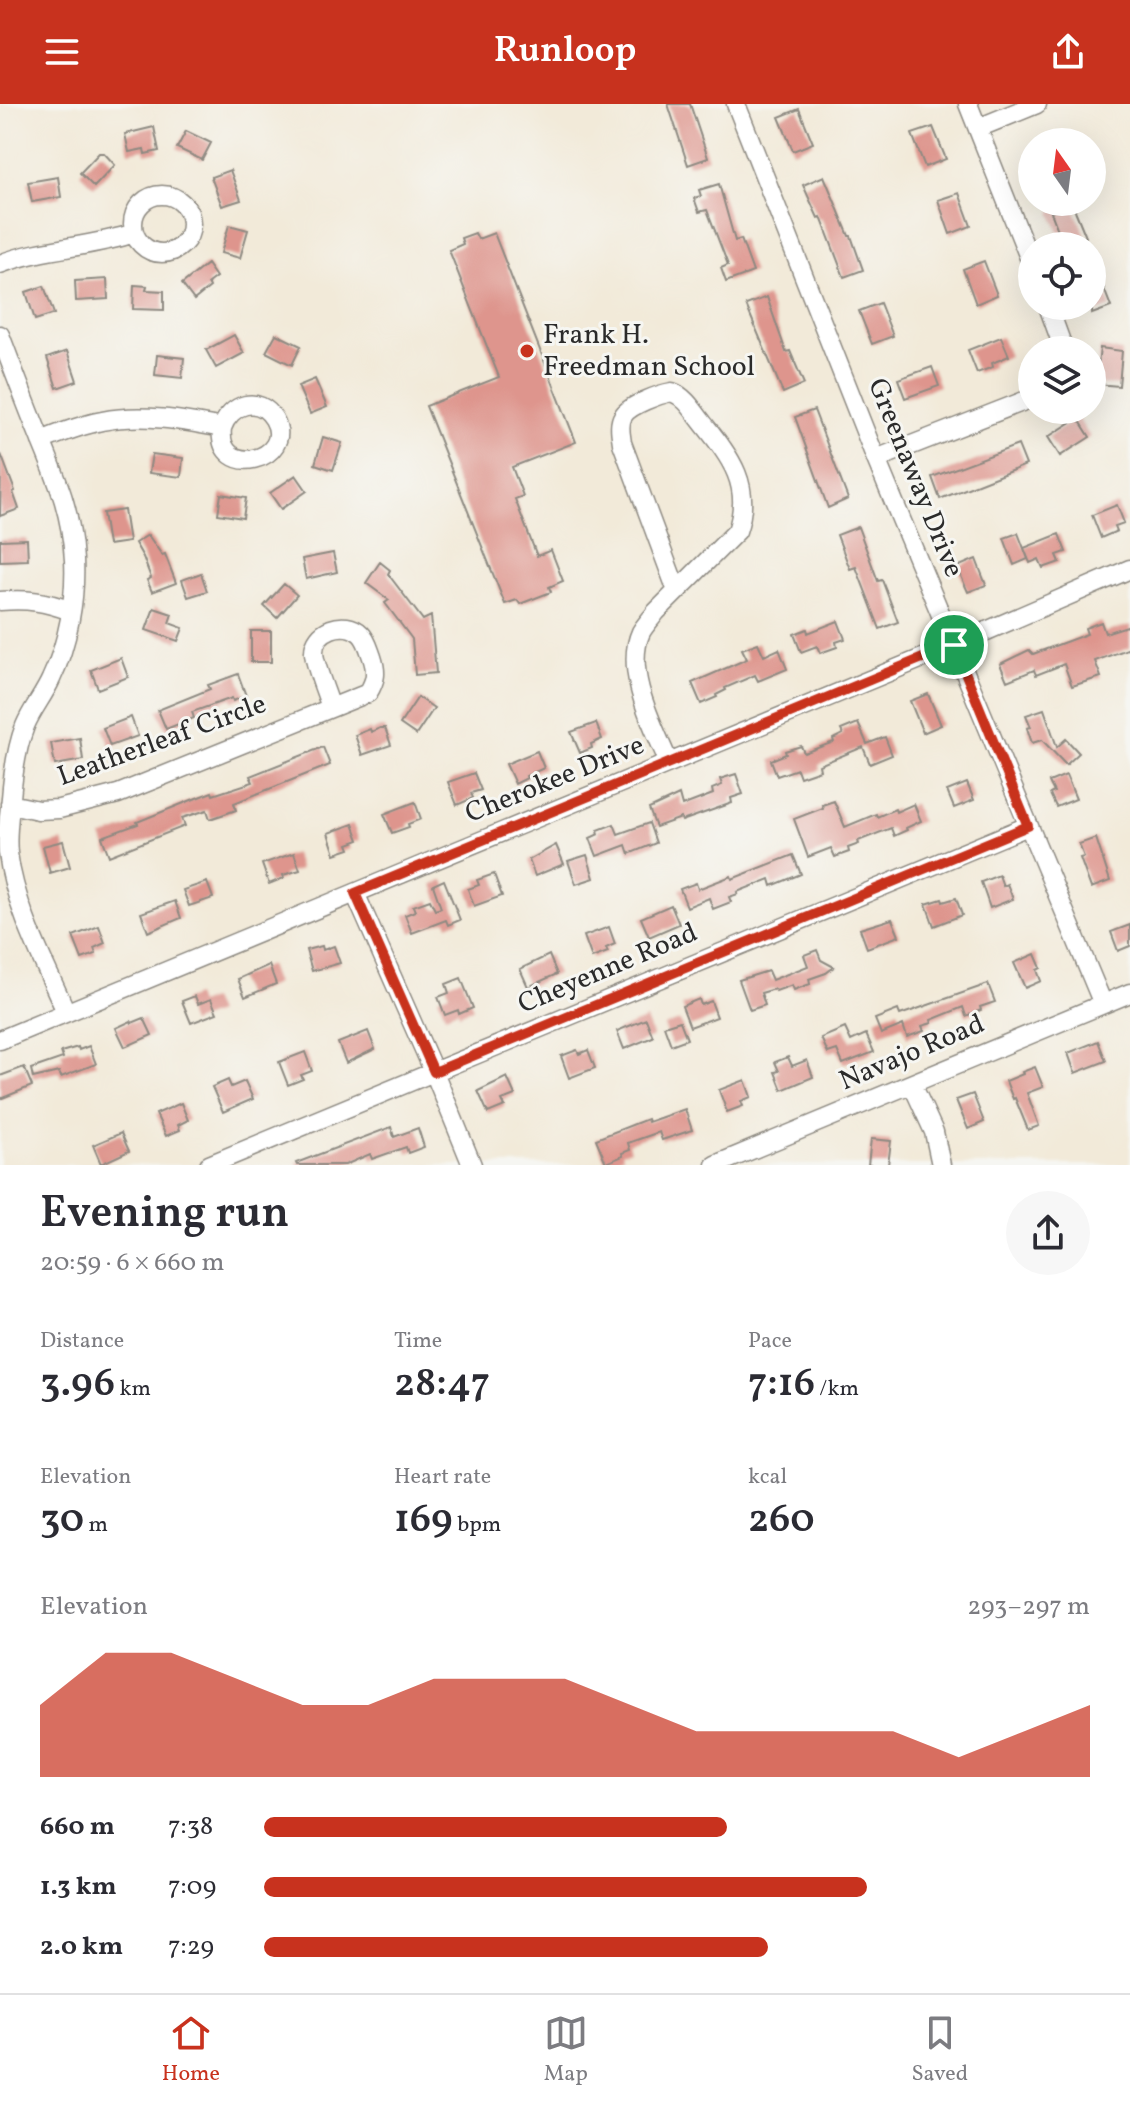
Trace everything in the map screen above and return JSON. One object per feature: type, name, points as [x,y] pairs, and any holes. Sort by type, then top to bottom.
[{"type":"street","name":"Greenaway Drive","points":[[736,104],[876,459],[1103,1004]]},
{"type":"street","points":[[968,104],[1019,232]]},
{"type":"street","points":[[978,128],[1037,104]]},
{"type":"street","points":[[0,264],[30,255],[115,240],[134,233]]},
{"type":"street","points":[[0,335],[63,493],[74,561],[71,611],[52,678],[30,716],[14,763],[8,850],[29,925],[66,1012]]},
{"type":"street","points":[[669,763],[641,696],[637,655],[639,639],[646,625],[737,531],[743,500],[728,455],[684,399],[672,392],[627,412],[622,419],[620,432],[677,591]]},
{"type":"street","points":[[876,459],[1018,403]]},
{"type":"street","points":[[41,441],[90,424],[123,418],[165,419],[222,428]]},
{"type":"street","name":"Cherokee Drive","points":[[0,1040],[954,645],[1130,569]]},
{"type":"street","points":[[0,601],[27,599],[71,611]]},
{"type":"street","name":"Leatherleaf Circle","points":[[10,804],[29,809],[59,809],[118,794],[331,708],[368,693],[376,678],[374,662],[365,639],[350,628],[328,630],[315,646],[315,660],[331,708]]},
{"type":"street","name":"Cheyenne Road","points":[[209,1165],[1028,826]]},
{"type":"street","points":[[355,893],[472,1165]]},
{"type":"street","name":"Navajo Road","points":[[715,1165],[1130,993]]},
{"type":"street","points":[[912,1084],[934,1132],[941,1165]]},
{"type":"building","points":[[668,104],[690,104],[708,158],[688,165]]},
{"type":"building","points":[[799,109],[813,143],[793,151],[779,117]]},
{"type":"building","points":[[154,127],[159,151],[145,154],[144,149],[129,152],[125,134]]},
{"type":"building","points":[[933,127],[946,159],[925,167],[912,134]]},
{"type":"building","points":[[186,131],[211,143],[202,160],[177,148]]},
{"type":"building","points":[[99,153],[104,153],[115,165],[94,187],[80,173]]},
{"type":"building","points":[[230,170],[241,200],[222,206],[211,177]]},
{"type":"building","points":[[824,176],[863,270],[844,277],[821,217],[818,218],[803,185]]},
{"type":"building","points":[[58,177],[61,197],[32,202],[28,182]]},
{"type":"building","points":[[719,184],[735,241],[741,239],[753,272],[726,282],[721,268],[728,265],[707,210],[699,212],[694,198],[701,196],[699,190]]},
{"type":"building","points":[[959,193],[971,226],[950,234],[938,200]]},
{"type":"building","points":[[1053,216],[1077,216],[1084,232],[1059,232]]},
{"type":"building","points":[[229,225],[248,230],[240,258],[221,253]]},
{"type":"building","points":[[475,233],[478,239],[494,233],[576,442],[512,467],[523,496],[515,499],[537,556],[551,550],[563,581],[549,587],[551,592],[520,604],[517,600],[505,604],[426,406],[499,377],[449,250],[463,244],[461,238]]},
{"type":"building","points":[[984,261],[997,295],[976,304],[963,269]]},
{"type":"building","points":[[207,264],[216,277],[208,283],[210,287],[194,300],[182,284]]},
{"type":"building","points":[[107,279],[108,299],[76,301],[75,281]]},
{"type":"building","points":[[134,285],[147,286],[146,290],[164,291],[164,310],[133,309]]},
{"type":"building","points":[[44,286],[54,314],[35,320],[26,292]]},
{"type":"building","points":[[767,297],[786,352],[790,351],[804,384],[783,393],[746,305]]},
{"type":"building","points":[[880,303],[893,336],[872,344],[859,311]]},
{"type":"building","points":[[276,334],[301,346],[292,365],[266,352]]},
{"type":"building","points":[[234,335],[244,353],[216,368],[206,350]]},
{"type":"building","points":[[1001,337],[1009,356],[977,373],[968,350]]},
{"type":"building","points":[[1106,349],[1122,351],[1119,386],[1106,385]]},
{"type":"building","points":[[67,351],[77,381],[57,388],[47,358]]},
{"type":"building","points":[[157,355],[184,358],[182,378],[155,375]]},
{"type":"building","points":[[932,367],[939,386],[905,398],[898,379]]},
{"type":"building","points":[[315,379],[327,407],[310,414],[298,386]]},
{"type":"building","points":[[814,410],[848,499],[828,508],[795,417]]},
{"type":"building","points":[[1069,424],[1082,424],[1090,437],[1060,456],[1048,437]]},
{"type":"building","points":[[323,437],[342,443],[333,470],[315,464]]},
{"type":"building","points":[[1018,445],[1026,465],[940,499],[932,477]]},
{"type":"building","points":[[1,454],[19,509],[0,516]]},
{"type":"building","points":[[152,454],[183,458],[181,477],[149,473]]},
{"type":"building","points":[[296,475],[307,491],[281,509],[270,493]]},
{"type":"building","points":[[221,494],[246,498],[243,518],[218,514]]},
{"type":"building","points":[[1117,505],[1124,523],[1115,526],[1117,531],[1101,538],[1092,515]]},
{"type":"building","points":[[124,510],[129,542],[108,545],[103,513]]},
{"type":"building","points":[[858,527],[878,581],[882,580],[898,622],[880,629],[856,567],[850,569],[837,535]]},
{"type":"building","points":[[1018,533],[1028,559],[1014,565],[1004,538]]},
{"type":"building","points":[[1059,534],[1066,552],[1057,555],[1060,562],[1043,568],[1039,559],[1030,563],[1024,548]]},
{"type":"building","points":[[148,535],[162,555],[165,554],[176,583],[152,592],[147,580],[151,578],[135,543]]},
{"type":"building","points":[[27,539],[28,560],[0,561],[0,540]]},
{"type":"building","points":[[333,553],[337,572],[306,579],[302,559]]},
{"type":"building","points":[[976,559],[986,585],[968,592],[957,567]]},
{"type":"building","points":[[380,562],[390,570],[388,574],[423,620],[431,616],[436,673],[415,675],[412,639],[385,603],[389,600],[366,583]]},
{"type":"building","points":[[201,573],[207,591],[188,597],[182,580]]},
{"type":"building","points":[[284,584],[297,595],[277,618],[264,606]]},
{"type":"building","points":[[154,608],[172,614],[169,623],[183,628],[178,641],[146,630]]},
{"type":"building","points":[[838,621],[845,639],[836,642],[837,647],[820,653],[817,646],[801,652],[794,634],[807,629],[808,633]]},
{"type":"building","points":[[1101,622],[1105,633],[1130,625],[1130,648],[1095,661],[1101,677],[1072,686],[1064,664],[1036,675],[1034,670],[1007,681],[1000,664],[1029,650],[1033,654],[1087,634],[1085,628]]},
{"type":"building","points":[[251,631],[271,631],[271,662],[251,662]]},
{"type":"building","points":[[758,643],[764,656],[779,649],[787,669],[758,681],[755,675],[725,688],[717,697],[701,704],[692,683],[747,659],[742,649]]},
{"type":"building","points":[[121,658],[128,677],[98,689],[91,670]]},
{"type":"building","points":[[238,674],[246,696],[192,712],[194,718],[166,729],[158,710]]},
{"type":"building","points":[[928,694],[941,725],[923,733],[910,701]]},
{"type":"building","points":[[418,697],[434,708],[416,735],[400,724]]},
{"type":"building","points":[[1044,709],[1057,747],[1066,739],[1079,753],[1066,765],[1042,740],[1032,743],[1026,715]]},
{"type":"building","points":[[131,717],[138,736],[110,746],[103,728]]},
{"type":"building","points":[[596,723],[602,739],[580,753],[571,732]]},
{"type":"building","points":[[858,723],[867,744],[885,737],[892,755],[870,764],[863,747],[819,765],[820,770],[800,777],[797,769],[777,776],[771,760],[801,746],[804,753],[834,742],[833,739],[843,734],[841,730]]},
{"type":"building","points":[[385,728],[391,745],[362,755],[355,735]]},
{"type":"building","points":[[80,738],[83,760],[55,765],[51,743]]},
{"type":"building","points":[[323,747],[330,765],[234,803],[236,810],[210,819],[207,810],[182,818],[185,826],[109,856],[102,837],[212,792],[213,795],[253,782],[250,776]]},
{"type":"building","points":[[537,751],[544,768],[515,784],[506,764]]},
{"type":"building","points":[[474,773],[481,790],[471,793],[473,798],[457,805],[448,782]]},
{"type":"building","points":[[736,774],[743,794],[731,798],[732,803],[656,827],[649,809],[679,795],[682,806],[713,794],[712,789],[722,785],[720,779]]},
{"type":"building","points":[[1066,775],[1076,799],[1056,807],[1049,782]]},
{"type":"building","points":[[967,783],[974,800],[954,808],[947,791]]},
{"type":"building","points":[[834,801],[845,827],[876,814],[877,817],[895,809],[896,812],[914,804],[921,821],[894,836],[891,828],[858,841],[859,844],[848,848],[849,852],[835,857],[831,848],[808,857],[794,819]]},
{"type":"building","points":[[415,802],[421,819],[392,833],[384,814]]},
{"type":"building","points":[[649,823],[656,843],[629,854],[626,845],[597,856],[590,838],[599,834],[598,830],[614,824],[618,834]]},
{"type":"building","points":[[353,824],[359,840],[348,844],[350,849],[335,854],[328,833]]},
{"type":"building","points":[[1096,838],[1110,881],[1091,888],[1080,858],[1084,857],[1079,844]]},
{"type":"building","points":[[63,841],[70,867],[50,873],[43,846]]},
{"type":"building","points":[[556,845],[564,864],[535,876],[529,860]]},
{"type":"building","points":[[294,853],[300,870],[283,875],[284,878],[269,884],[262,864]]},
{"type":"building","points":[[587,855],[594,878],[576,884],[568,861]]},
{"type":"building","points":[[793,855],[801,874],[772,886],[770,879],[737,892],[729,897],[731,902],[713,909],[709,898],[687,907],[680,889],[696,883],[698,889],[731,876],[732,879]]},
{"type":"building","points":[[494,874],[502,896],[474,906],[468,889],[479,885],[477,880]]},
{"type":"building","points":[[999,875],[1013,899],[990,908],[981,882]]},
{"type":"building","points":[[444,880],[460,920],[448,925],[446,920],[412,933],[405,915],[415,911],[413,906],[430,900],[435,910],[441,908],[433,885]]},
{"type":"building","points":[[207,882],[213,898],[189,906],[183,890]]},
{"type":"building","points":[[956,898],[962,915],[934,926],[926,904]]},
{"type":"building","points":[[175,901],[181,918],[148,932],[141,913]]},
{"type":"building","points":[[671,905],[679,924],[649,937],[641,918]]},
{"type":"building","points":[[892,919],[899,936],[867,948],[860,929]]},
{"type":"building","points":[[1130,925],[1130,946],[1118,951],[1111,932]]},
{"type":"building","points":[[99,926],[105,943],[94,948],[96,954],[82,959],[73,936]]},
{"type":"building","points":[[609,927],[615,944],[606,948],[608,952],[592,958],[584,936]]},
{"type":"building","points":[[322,946],[323,950],[334,946],[340,963],[312,971],[306,950]]},
{"type":"building","points":[[817,950],[821,960],[834,967],[809,979],[810,984],[794,990],[792,985],[761,993],[765,1005],[750,1010],[739,980],[768,971],[772,980],[808,966],[804,955]]},
{"type":"building","points":[[1035,954],[1041,968],[1037,970],[1041,981],[1025,988],[1014,963]]},
{"type":"building","points":[[549,955],[557,974],[528,987],[520,969]]},
{"type":"building","points":[[269,965],[276,984],[245,997],[238,979]]},
{"type":"building","points":[[461,978],[473,1008],[459,1014],[458,1010],[445,1015],[438,997],[449,993],[446,984]]},
{"type":"building","points":[[988,984],[995,1002],[966,1016],[963,1007],[931,1020],[932,1023],[922,1026],[924,1031],[907,1037],[903,1025],[881,1034],[875,1019],[898,1010],[900,1015]]},
{"type":"building","points":[[195,996],[198,1004],[211,999],[217,1013],[191,1023],[182,1001]]},
{"type":"building","points":[[699,999],[701,1005],[711,1001],[717,1017],[690,1027],[682,1006]]},
{"type":"building","points":[[144,1018],[152,1035],[125,1047],[116,1028]]},
{"type":"building","points":[[646,1019],[653,1037],[624,1049],[617,1031]]},
{"type":"building","points":[[680,1021],[687,1039],[671,1045],[664,1026]]},
{"type":"building","points":[[845,1028],[851,1041],[866,1034],[874,1052],[843,1064],[837,1050],[828,1053],[821,1038]]},
{"type":"building","points":[[368,1031],[375,1049],[346,1063],[338,1043]]},
{"type":"building","points":[[1098,1041],[1106,1061],[1075,1073],[1068,1053]]},
{"type":"building","points":[[89,1046],[96,1064],[61,1077],[59,1072],[33,1078],[31,1069],[63,1058],[61,1052]]},
{"type":"building","points":[[577,1050],[579,1054],[588,1050],[595,1068],[569,1078],[561,1056]]},
{"type":"building","points":[[305,1052],[312,1071],[288,1085],[279,1062]]},
{"type":"building","points":[[788,1057],[792,1066],[807,1060],[813,1077],[782,1090],[775,1072],[779,1071],[775,1062]]},
{"type":"building","points":[[24,1067],[32,1086],[0,1099],[0,1076]]},
{"type":"building","points":[[1035,1067],[1043,1087],[1027,1093],[1039,1126],[1028,1130],[1006,1081]]},
{"type":"building","points":[[507,1077],[515,1095],[502,1100],[505,1106],[488,1113],[478,1091]]},
{"type":"building","points":[[228,1080],[231,1087],[245,1081],[253,1099],[223,1112],[212,1087]]},
{"type":"building","points":[[745,1080],[751,1097],[741,1101],[743,1106],[727,1112],[719,1090]]},
{"type":"building","points":[[973,1094],[984,1122],[968,1129],[956,1100]]},
{"type":"building","points":[[181,1103],[188,1120],[178,1125],[180,1130],[166,1136],[156,1114]]},
{"type":"building","points":[[685,1109],[692,1130],[662,1140],[659,1132],[628,1143],[630,1150],[606,1163],[596,1139],[647,1119],[648,1122]]},
{"type":"building","points":[[391,1127],[394,1137],[418,1128],[424,1147],[408,1153],[406,1147],[372,1159],[370,1154],[345,1165],[296,1163]]},
{"type":"building","points":[[121,1133],[129,1151],[101,1164],[93,1145]]},
{"type":"building","points":[[871,1139],[891,1141],[888,1165],[868,1165]]},
{"type":"place","name":"Frank H. Freedman School","points":[[527,351]]},
{"type":"route","points":[[954,645],[1028,826],[434,1072],[355,893],[954,645]]}]
